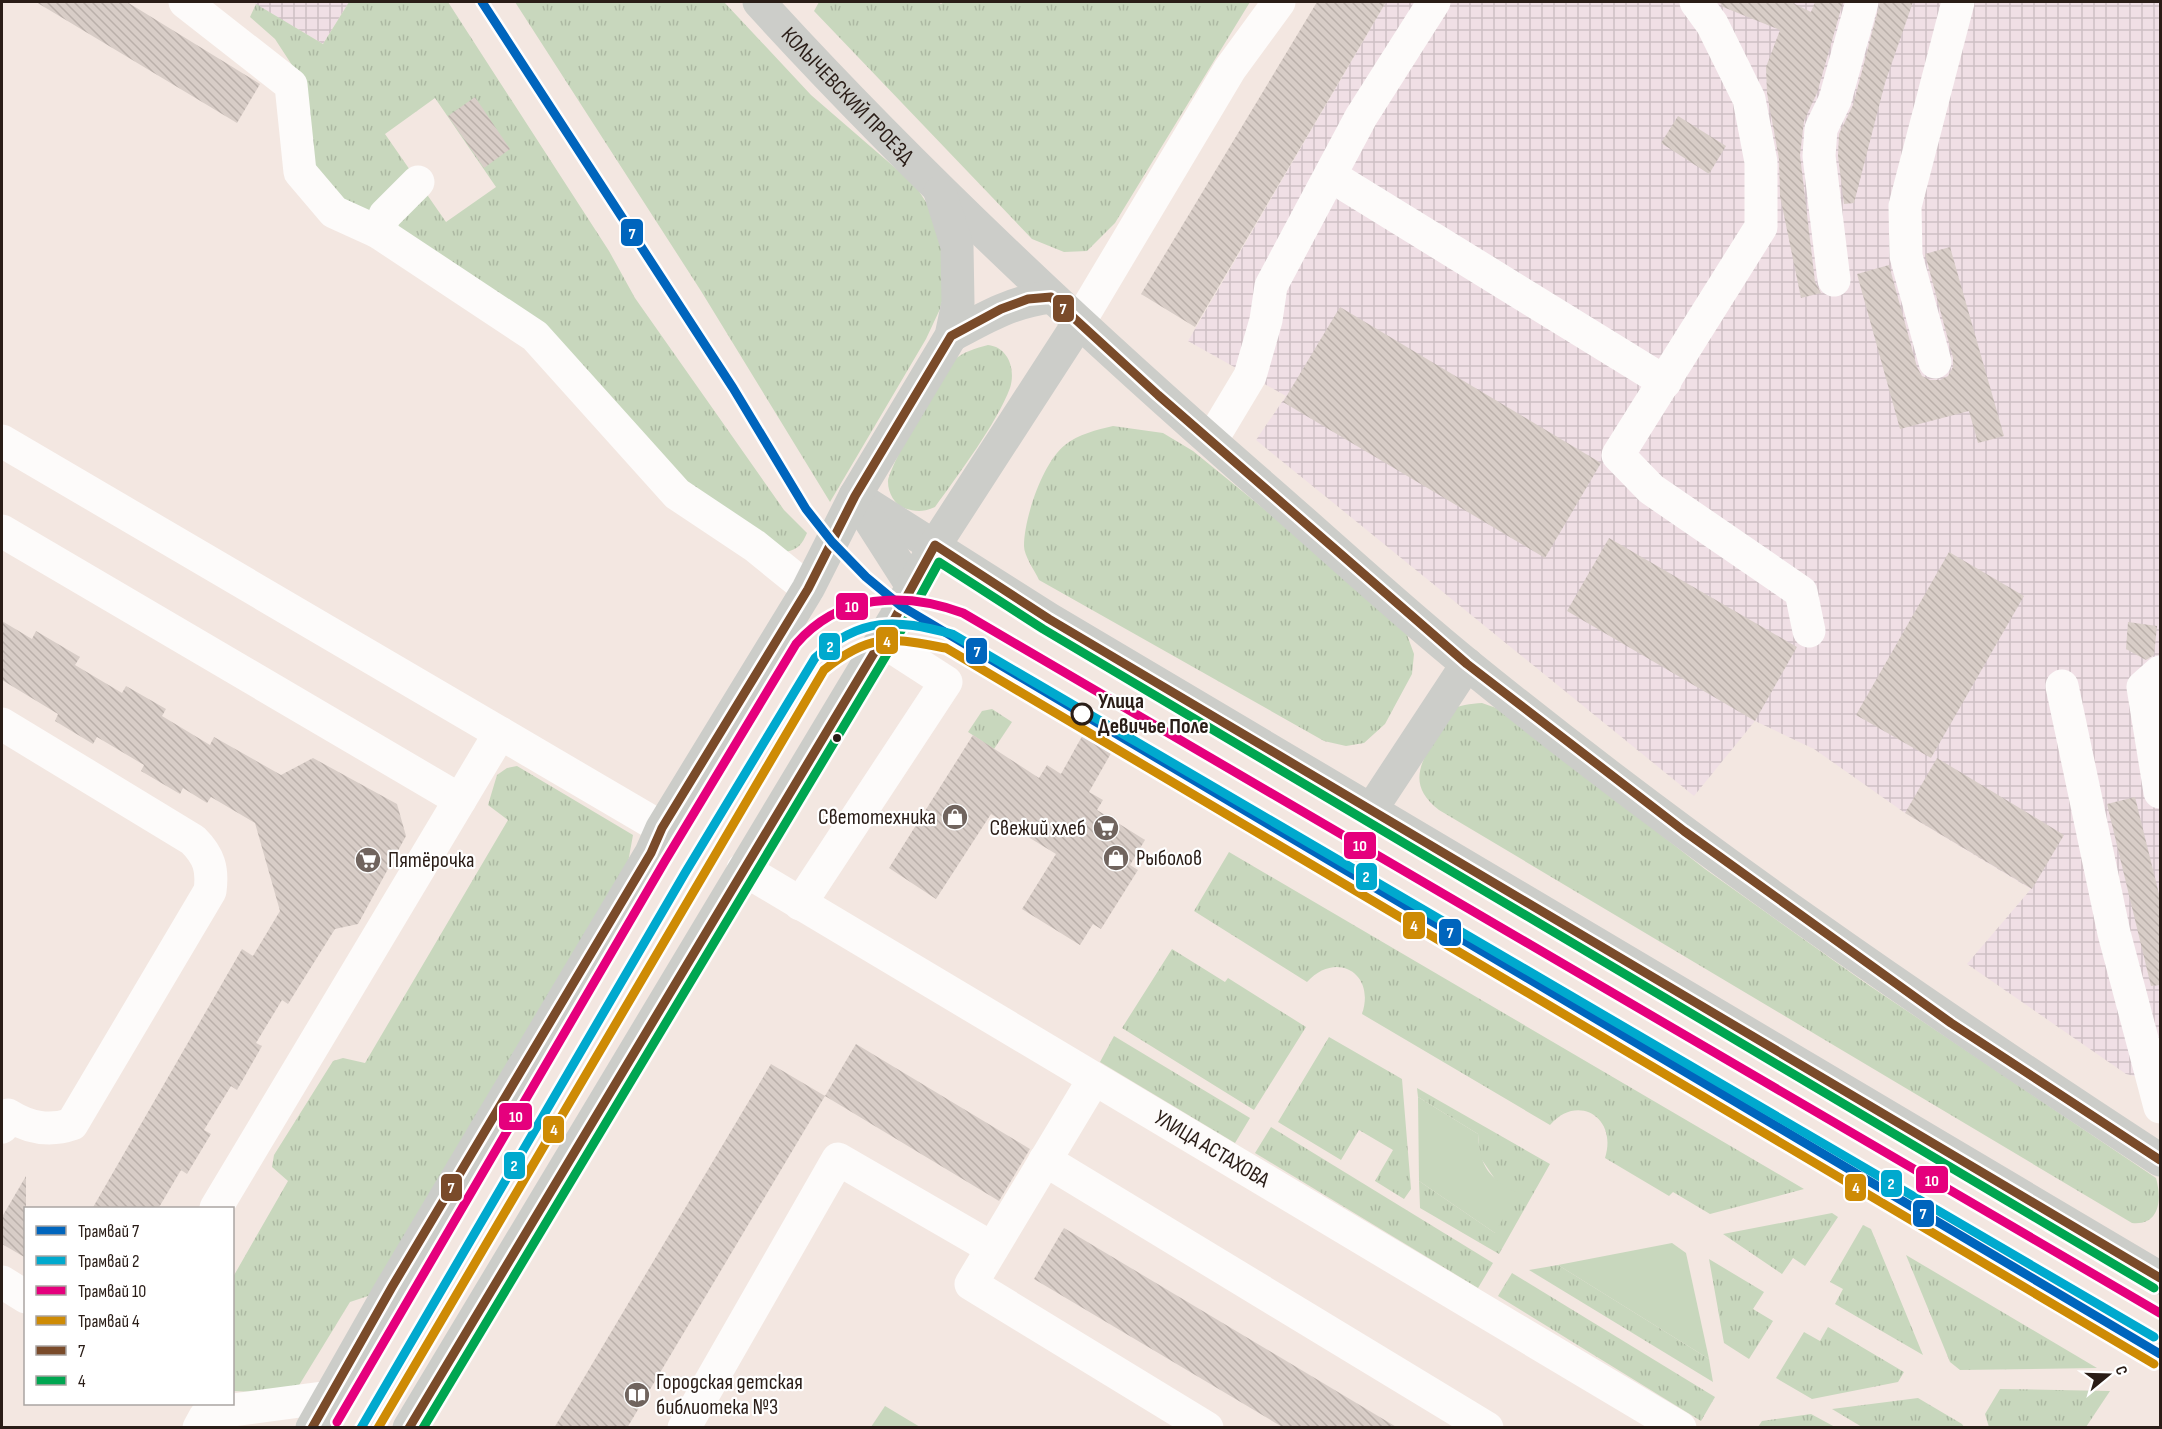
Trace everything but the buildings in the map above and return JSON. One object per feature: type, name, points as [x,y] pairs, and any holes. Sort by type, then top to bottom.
[{"type":"main road","name":"КОЛЫЧЕВСКИЙ ПРОЕЗД","points":[[764,3],[939,187],[1051,297]]},
{"type":"main road","points":[[312,1428],[392,1287],[651,853],[662,828],[808,589],[855,496],[951,336],[958,303],[957,246],[939,187]]},
{"type":"main road","points":[[951,336],[1001,309],[1028,299],[1051,297],[1078,324],[1467,664],[1684,831],[1951,1023],[2160,1160]]},
{"type":"main road","points":[[409,1428],[881,640],[934,545],[1078,324]]},
{"type":"main road","points":[[855,496],[1049,620],[1371,810],[2156,1265]]},
{"type":"main road","points":[[855,496],[912,586]]},
{"type":"main road","points":[[1371,810],[1467,664]]},
{"type":"street","points":[[185,2],[291,84],[300,172],[334,212],[378,232],[536,336],[677,494],[755,546],[808,589]]},
{"type":"street","points":[[1078,324],[1230,69],[1279,2]]},
{"type":"street","points":[[1211,441],[1250,376],[1266,320],[1271,286],[1361,117],[1434,2]]},
{"type":"street","points":[[1696,2],[1712,24],[1749,99],[1761,162],[1761,227],[1618,455],[1652,489],[1801,592],[1809,631]]},
{"type":"street","points":[[1834,280],[1820,147],[1821,129],[1835,100],[1862,2]]},
{"type":"street","points":[[1935,363],[1906,256],[1905,206],[1958,2]]},
{"type":"street","points":[[1330,176],[1665,382]]},
{"type":"street","points":[[378,232],[385,215],[418,182]]},
{"type":"street","points":[[2,441],[662,828]]},
{"type":"street","points":[[2,531],[460,800]]},
{"type":"street","points":[[800,904],[946,682],[881,640]]},
{"type":"street","points":[[2160,672],[2143,687],[2160,792]]},
{"type":"street","points":[[2062,686],[2114,933],[2160,1107]]},
{"type":"street","points":[[2,724],[193,840],[206,853],[212,873],[210,891],[72,1124],[56,1129],[24,1125],[8,1115],[2,1127]]},
{"type":"street","points":[[217,1207],[500,733]]},
{"type":"street","name":"УЛИЦА АСТАХОВА","points":[[743,869],[1680,1428]]},
{"type":"street","points":[[1094,1079],[971,1284],[1208,1428]]},
{"type":"street","points":[[684,1428],[838,1159],[992,1248]]},
{"type":"street","points":[[1045,1160],[1487,1428]]},
{"type":"street","points":[[2,1282],[24,1296]]},
{"type":"street","points":[[201,1419],[233,1410],[330,1397]]},
{"type":"shaded area","points":[[252,2],[349,2],[323,44]]},
{"type":"shaded area","points":[[1386,2],[2160,2],[2160,1082],[2126,1074],[1967,964],[2031,889],[1905,813],[1814,749],[1755,721],[1694,796],[1256,440],[1286,396],[1188,341]]},
{"type":"green space","points":[[349,2],[448,2],[609,251],[635,298],[784,510],[807,533],[800,546],[786,552],[670,469],[580,367],[327,188],[309,165],[303,82],[275,39],[250,17],[256,4],[323,44]],"holes":[[[435,98],[496,187],[446,222],[385,134]]]},
{"type":"green space","points":[[515,2],[724,2],[811,95],[915,185],[933,213],[948,279],[940,309],[926,339],[830,502],[701,291]]},
{"type":"green space","points":[[819,2],[938,2],[941,4],[944,2],[1250,2],[1115,223],[1087,251],[1064,252],[1032,239],[814,11]]},
{"type":"green space","points":[[988,345],[1005,354],[1012,374],[1010,388],[996,417],[935,507],[920,511],[901,506],[893,498],[888,482],[890,473],[917,419],[954,360],[974,349]]},
{"type":"green space","points":[[1113,426],[1163,433],[1193,451],[1334,566],[1406,632],[1414,654],[1412,674],[1385,724],[1364,743],[1346,746],[1324,741],[1039,580],[1024,546],[1027,521],[1042,477],[1057,453],[1070,441]]},
{"type":"green space","points":[[1482,703],[1499,709],[1705,869],[1864,982],[2156,1178],[2159,1194],[2157,1210],[2153,1216],[2141,1223],[2132,1223],[1439,810],[1429,801],[1420,784],[1421,766],[1425,756],[1444,720],[1453,709]]},
{"type":"green space","points":[[992,709],[1012,722],[994,749],[968,732],[982,711]]},
{"type":"green space","points":[[517,766],[633,835],[627,868],[374,1294],[350,1302],[298,1387],[276,1393],[234,1391],[234,1275],[288,1181],[272,1167],[274,1155],[333,1061],[343,1058],[365,1063],[508,820],[488,805],[497,775],[507,768]]},
{"type":"green space","points":[[1229,852],[1804,1189],[1710,1214],[1673,1192],[1669,1196],[1605,1158],[1606,1131],[1592,1114],[1572,1111],[1550,1125],[1362,1014],[1365,1000],[1363,987],[1358,977],[1351,971],[1341,967],[1330,968],[1318,973],[1307,982],[1194,911]]},
{"type":"green space","points":[[1172,949],[1225,982],[1228,978],[1306,1027],[1254,1110],[1122,1028]]},
{"type":"green space","points":[[1114,1036],[1250,1118],[1235,1143],[1100,1062]]},
{"type":"green space","points":[[1329,1037],[1402,1079],[1411,1189],[1404,1199],[1375,1181],[1393,1150],[1359,1130],[1341,1160],[1278,1122]]},
{"type":"green space","points":[[1417,1088],[1550,1164],[1499,1254],[1420,1208],[1419,1181],[1495,1233],[1497,1182],[1480,1157],[1478,1134],[1418,1097]]},
{"type":"green space","points":[[1418,1097],[1478,1134],[1481,1155],[1487,1170],[1499,1182],[1517,1193],[1495,1233],[1419,1181]]},
{"type":"green space","points":[[1271,1127],[1493,1263],[1478,1288],[1255,1153]]},
{"type":"green space","points":[[1832,1213],[1838,1217],[1805,1266],[1793,1258],[1782,1274],[1723,1234]]},
{"type":"green space","points":[[1863,1225],[1871,1229],[1923,1355],[1835,1304],[1843,1289],[1830,1282]]},
{"type":"green space","points":[[1672,1243],[1686,1253],[1709,1359],[1558,1265]]},
{"type":"green space","points":[[1906,1255],[2097,1368],[1960,1370],[1950,1362]]},
{"type":"green space","points":[[1709,1259],[1764,1292],[1753,1309],[1773,1321],[1749,1359],[1724,1343]]},
{"type":"green space","points":[[1558,1265],[1709,1359],[1713,1382],[1529,1270]]},
{"type":"green space","points":[[1512,1273],[1715,1397],[1701,1421],[1498,1296]]},
{"type":"green space","points":[[1828,1327],[1904,1372],[1898,1382],[1812,1399],[1776,1378],[1804,1332],[1820,1341]]},
{"type":"green space","points":[[2000,1389],[2110,1391],[2086,1427],[1989,1427],[1985,1414]]},
{"type":"green space","points":[[1918,1398],[1964,1427],[1862,1427],[1832,1409]]},
{"type":"green space","points":[[885,1406],[920,1427],[871,1427]]},
{"type":"green space","points":[[1811,1414],[1835,1427],[1758,1427],[1762,1421]]},
{"type":"tram line","name":"7","points":[[482,2],[733,388],[806,509],[832,542],[866,577],[901,606],[2160,1354]]},
{"type":"tram line","name":"10","points":[[337,1422],[665,861],[796,644],[813,627],[832,615],[852,606],[873,601],[918,602],[963,613],[2160,1313]]},
{"type":"tram line","name":"2","points":[[361,1428],[685,873],[815,658],[848,634],[864,628],[896,624],[952,634],[2154,1337]]},
{"type":"tram line","name":"4","points":[[378,1428],[824,670],[855,649],[882,641],[910,642],[946,648],[2154,1364]]},
{"type":"transit line","name":"7","points":[[312,1428],[392,1287],[651,853],[662,828],[808,589],[855,496],[951,336],[1001,309],[1028,299],[1051,297],[1158,395],[1467,664],[1684,831],[1951,1023],[2160,1160]]},
{"type":"transit line","name":"7","points":[[409,1428],[895,618],[935,545],[1049,619],[2160,1278]]},
{"type":"transit line","name":"4","points":[[423,1428],[905,624],[939,562],[1043,629],[2154,1288]]},
{"type":"place","name":"Улица Девичье Поле","points":[[1082,714]]},
{"type":"place","name":"Светотехника","points":[[955,817]]},
{"type":"place","name":"Свежий хлеб","points":[[1106,828]]},
{"type":"place","name":"Рыболов","points":[[1116,858]]},
{"type":"place","name":"Пятёрочка","points":[[368,860]]},
{"type":"place","name":"Городская детская библиотека №3","points":[[637,1395]]}]
